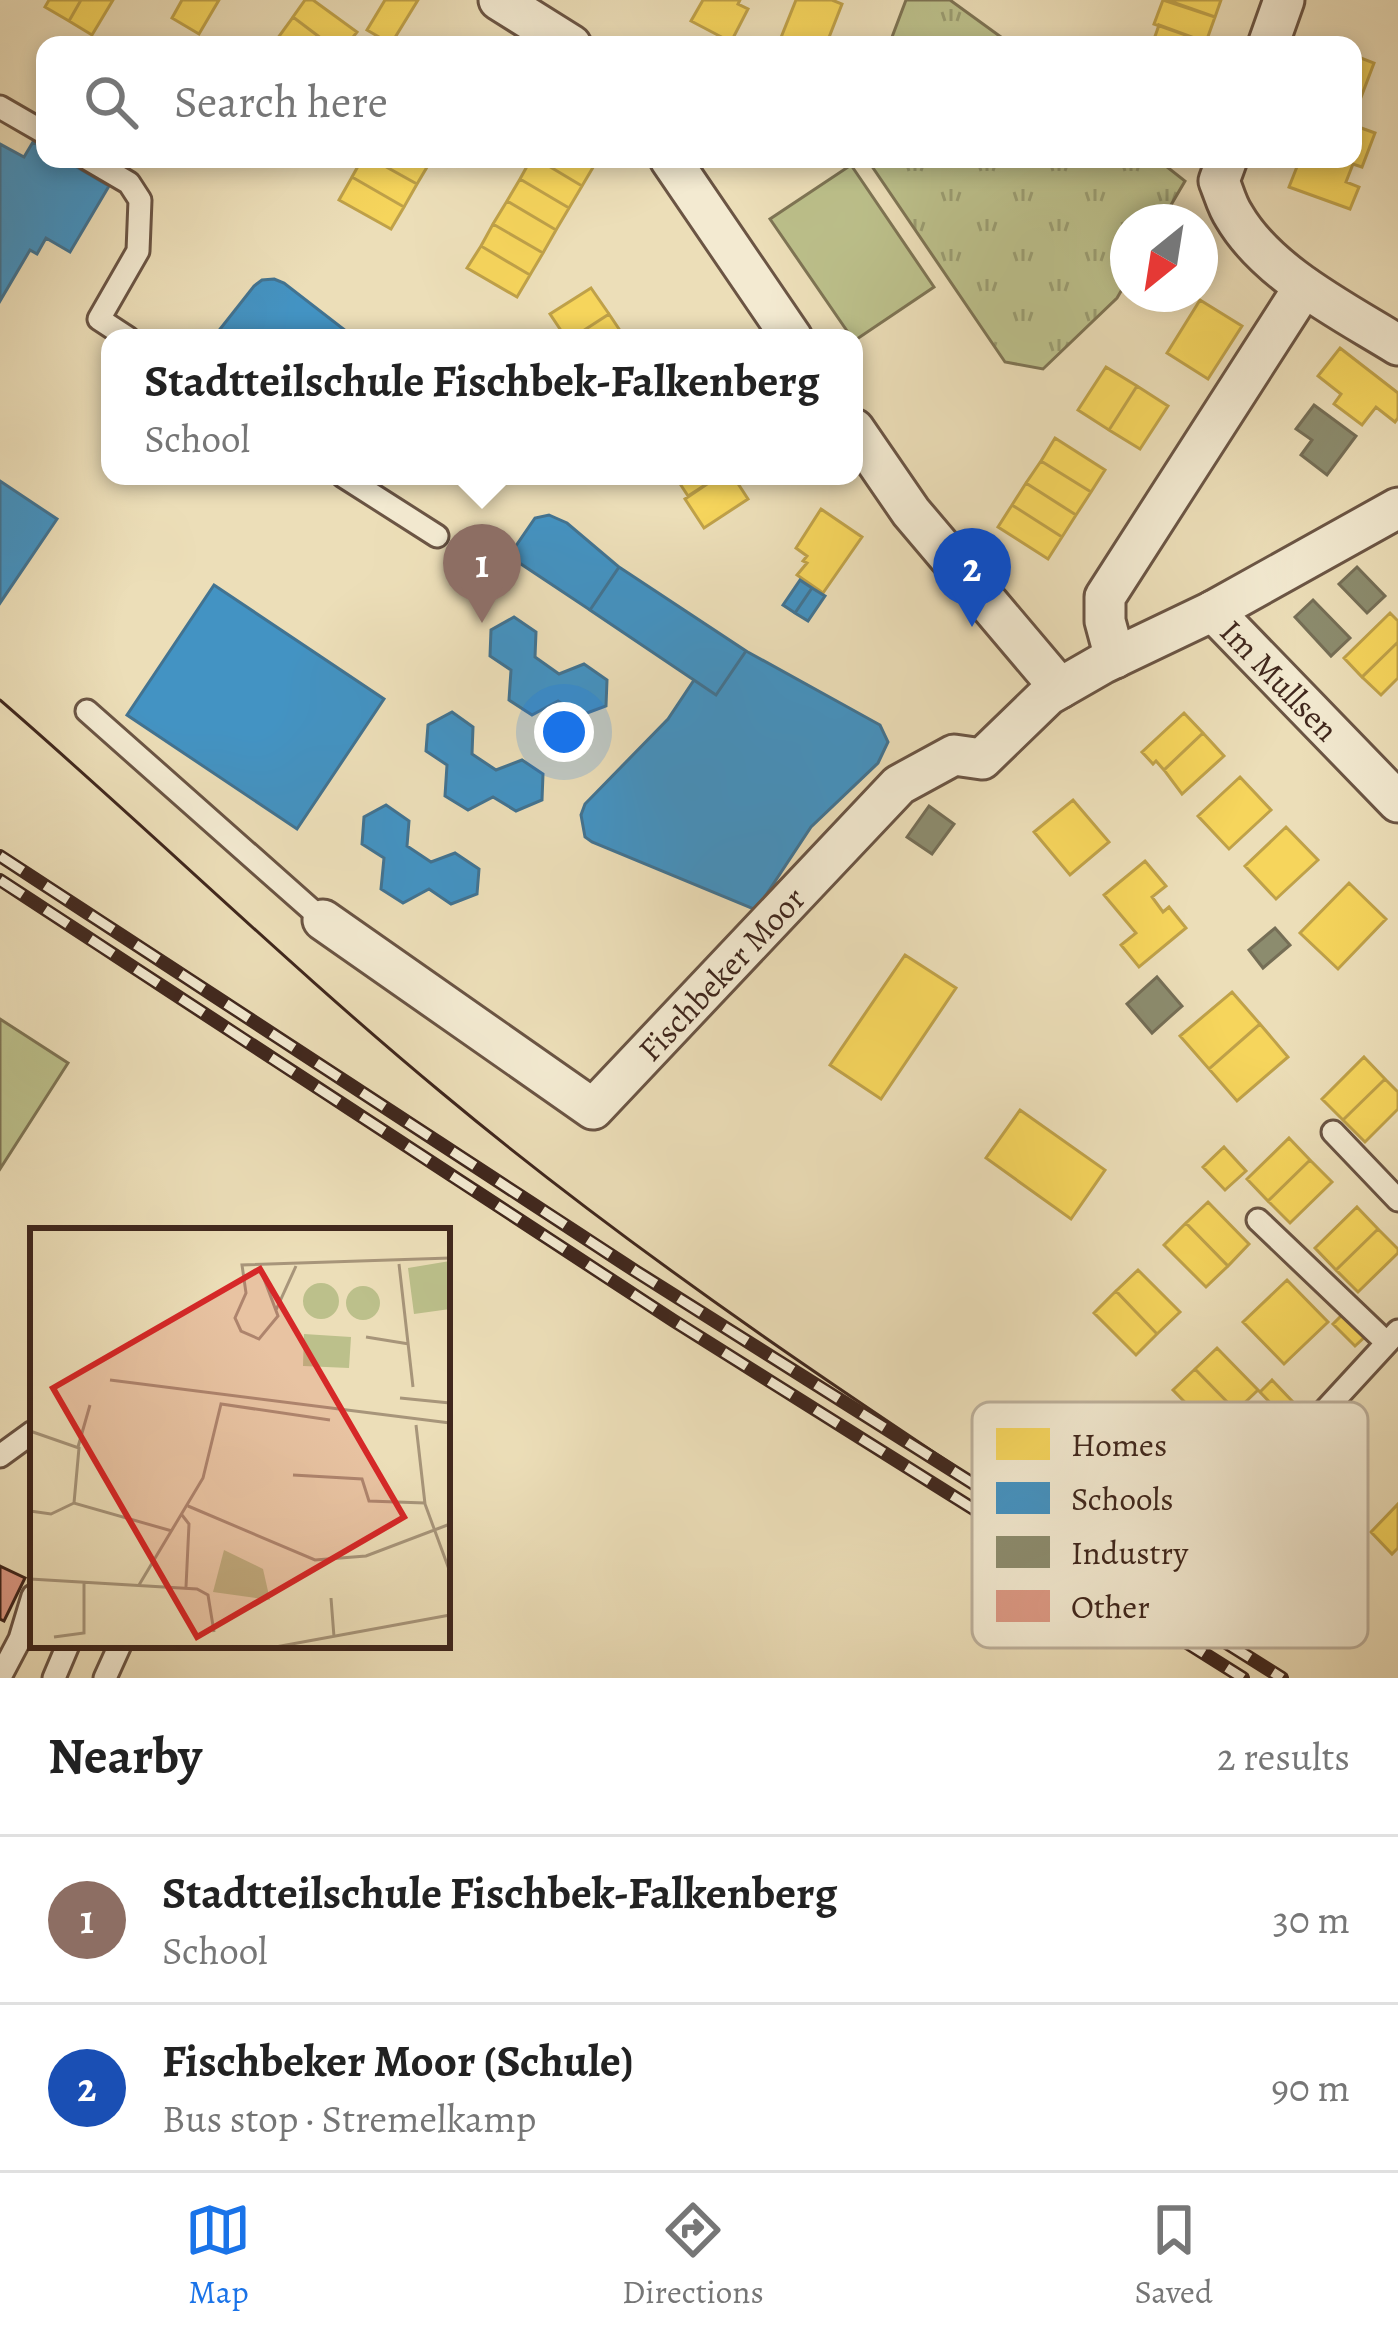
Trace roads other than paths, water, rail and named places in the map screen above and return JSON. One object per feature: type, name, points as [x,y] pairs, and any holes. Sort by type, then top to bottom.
[{"type":"street","points":[[499,0],[557,36]]},
{"type":"street","points":[[1271,36],[1283,0]]},
{"type":"street","points":[[676,168],[786,329]]},
{"type":"street","points":[[1224,168],[1219,181],[1232,214],[1252,242],[1304,287],[1398,345]]},
{"type":"street","points":[[1115,658],[1105,621],[1105,597],[1304,287]]},
{"type":"street","points":[[863,442],[910,512],[1060,688]]},
{"type":"street","name":"Fischbeker Moor","points":[[322,920],[593,1109],[899,785],[954,755],[982,759],[1048,695],[1213,611],[1398,508]]},
{"type":"street","name":"Im Mullsen","points":[[1213,611],[1398,802]]},
{"type":"lane","points":[[0,106],[36,128]]},
{"type":"lane","points":[[103,168],[129,183],[140,200],[138,251],[99,319],[114,329]]},
{"type":"lane","points":[[358,485],[437,536]]},
{"type":"lane","points":[[87,711],[322,920]]},
{"type":"lane","points":[[1334,1132],[1398,1200]]},
{"type":"lane","points":[[1258,1220],[1393,1337],[1333,1402]]},
{"type":"lane","points":[[0,1456],[30,1434]]},
{"type":"lane","points":[[0,1677],[20,1639],[30,1606]]},
{"type":"lane","points":[[54,1678],[67,1648]]},
{"type":"lane","points":[[105,1678],[119,1648]]},
{"type":"tram line","points":[[0,700],[330,997],[518,1155],[757,1332],[972,1478]]},
{"type":"railway","points":[[0,856],[637,1272],[972,1483]]},
{"type":"railway","points":[[0,880],[674,1321],[972,1508]]},
{"type":"railway","points":[[1195,1648],[1243,1678]]},
{"type":"railway","points":[[1234,1648],[1282,1678]]},
{"type":"place","name":"Stadtteilschule Fischbek-Falkenberg","points":[[482,623]]},
{"type":"place","name":"Fischbeker Moor (Schule)","points":[[972,627]]}]
